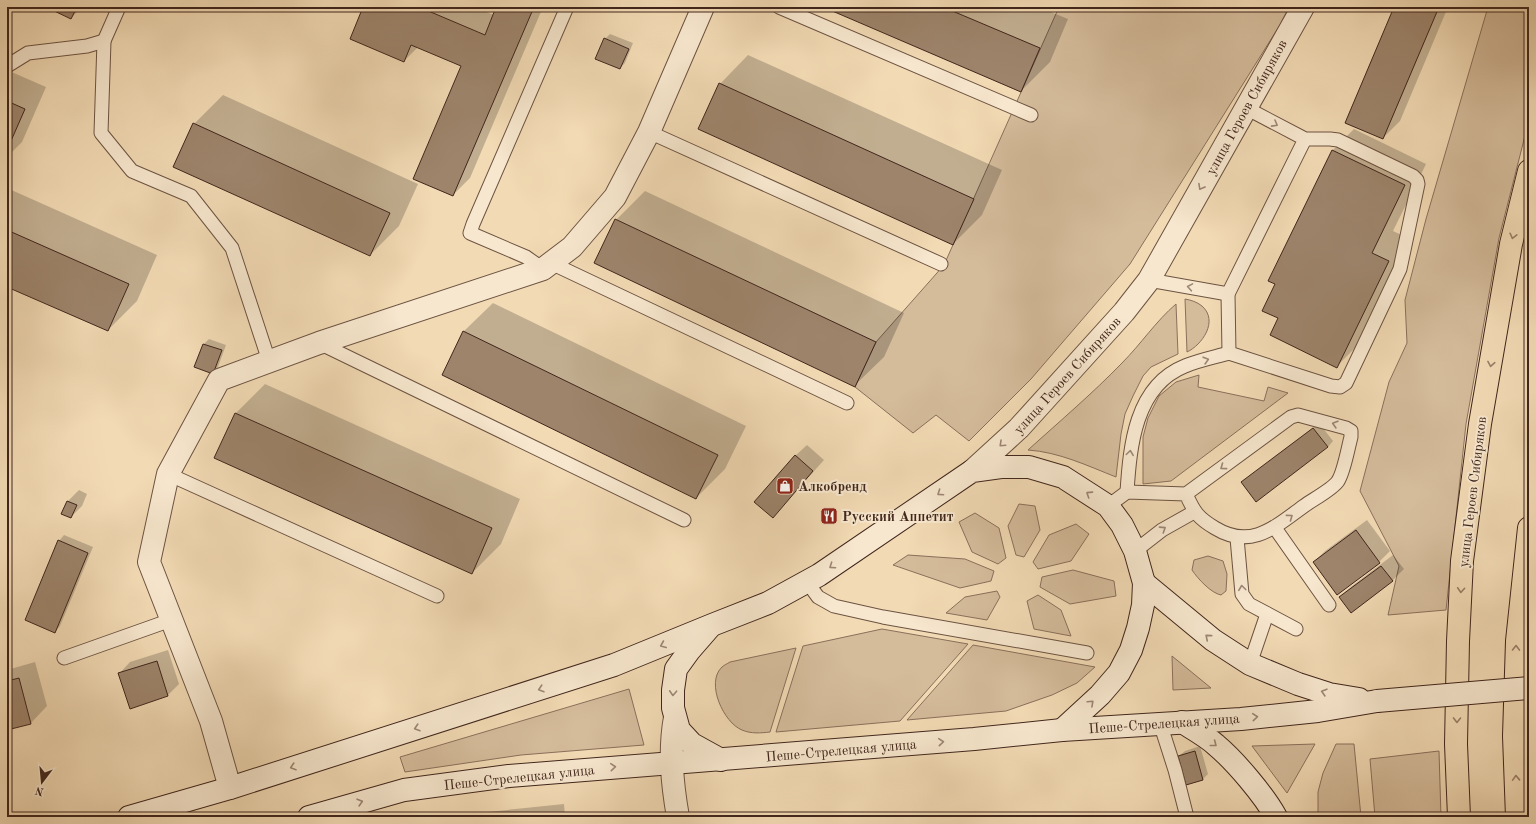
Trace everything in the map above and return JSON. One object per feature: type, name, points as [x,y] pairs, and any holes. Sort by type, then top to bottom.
[{"type":"highway","name":"улица Героев Сибиряков","points":[[1459,817],[1456,744],[1458,641],[1462,561],[1480,424],[1512,244],[1529,171]]},
{"type":"highway","points":[[1517,817],[1514,736],[1516,641],[1529,528]]},
{"type":"main road","points":[[230,788],[211,721],[149,562],[168,474],[218,380],[319,343],[547,266],[572,247],[615,197],[649,132],[703,7]]},
{"type":"main road","name":"улица Героев Сибиряков","points":[[712,624],[768,603],[807,582],[972,471],[1019,428],[1124,312],[1149,280],[1303,7]]},
{"type":"main road","points":[[972,471],[1001,467],[1030,467],[1063,477],[1108,506],[1122,525],[1135,551],[1144,583],[1143,605],[1131,650],[1119,673],[1100,695],[1062,730]]},
{"type":"main road","points":[[1144,583],[1212,640],[1250,664],[1298,684],[1330,694],[1376,701],[1529,688]]},
{"type":"main road","points":[[712,624],[689,651],[676,670],[673,690],[673,708],[679,730],[692,744],[720,760]]},
{"type":"main road","points":[[129,817],[230,788],[614,665],[712,624]]},
{"type":"main road","name":"Пеше-Стрелецкая улица","points":[[309,817],[404,790],[509,776],[966,740],[1062,730],[1241,719],[1318,711],[1376,701]]},
{"type":"main road","points":[[676,717],[672,736],[671,763],[678,817]]},
{"type":"main road","points":[[1182,722],[1216,744],[1239,768],[1270,806],[1276,817]]},
{"type":"lane","points":[[119,7],[104,41],[101,133],[132,171],[191,196],[232,248],[269,361]]},
{"type":"lane","points":[[567,7],[470,234],[547,266],[847,403]]},
{"type":"lane","points":[[779,7],[1031,114]]},
{"type":"lane","points":[[7,66],[28,52],[87,46],[104,41]]},
{"type":"lane","points":[[1127,492],[1130,454],[1134,432],[1142,409],[1155,387],[1166,376],[1184,366],[1229,353],[1332,386],[1340,387],[1346,383],[1400,269],[1418,180],[1414,176],[1338,140],[1305,139],[1246,108]]},
{"type":"lane","points":[[649,132],[941,264]]},
{"type":"lane","points":[[1229,353],[1228,294],[1305,139]]},
{"type":"lane","points":[[1149,280],[1228,294]]},
{"type":"lane","points":[[319,343],[684,520]]},
{"type":"lane","points":[[1108,506],[1127,492],[1186,494],[1291,417],[1298,415],[1305,416],[1346,428],[1351,431],[1352,437],[1338,481],[1274,528],[1262,534],[1237,538],[1224,534],[1209,525],[1194,512],[1186,494]]},
{"type":"lane","points":[[168,474],[437,596]]},
{"type":"lane","points":[[1135,551],[1162,530],[1194,512]]},
{"type":"lane","points":[[1274,528],[1329,605]]},
{"type":"lane","points":[[1237,538],[1242,594],[1249,604],[1296,629]]},
{"type":"lane","points":[[807,582],[818,597],[834,606],[883,617],[1087,652]]},
{"type":"lane","points":[[1250,664],[1267,614]]},
{"type":"lane","points":[[64,658],[171,620]]},
{"type":"lane","points":[[1160,723],[1175,770],[1187,817]]},
{"type":"shaded area","points":[[1059,7],[1289,7],[1280,25],[1130,264],[1031,379],[969,441],[936,415],[913,433],[855,387],[876,342],[944,265]]},
{"type":"shaded area","points":[[1488,7],[1529,7],[1529,120],[1499,238],[1466,424],[1446,610],[1388,615],[1399,566],[1360,491],[1389,382],[1407,343],[1405,300],[1426,219]]},
{"type":"shaded area","points":[[1185,299],[1194,301],[1202,306],[1207,312],[1209,319],[1209,325],[1203,338],[1193,349],[1187,352]]},
{"type":"shaded area","points":[[1176,304],[1178,354],[1151,367],[1143,376],[1125,414],[1116,477],[1062,457],[1040,451],[1028,450],[1111,374]]},
{"type":"shaded area","points":[[1199,375],[1198,387],[1264,401],[1268,387],[1288,393],[1171,481],[1143,484],[1143,437],[1148,418],[1159,396],[1176,382]]},
{"type":"shaded area","points":[[1019,504],[1035,506],[1040,530],[1024,557],[1016,555],[1008,526]]},
{"type":"shaded area","points":[[975,513],[999,528],[1006,558],[998,564],[972,552],[959,522]]},
{"type":"shaded area","points":[[1076,524],[1089,534],[1071,561],[1038,569],[1033,562],[1049,535]]},
{"type":"shaded area","points":[[908,555],[965,559],[994,571],[991,581],[960,588],[893,565]]},
{"type":"shaded area","points":[[1208,556],[1223,561],[1227,574],[1226,591],[1221,595],[1209,589],[1192,570],[1194,560]]},
{"type":"shaded area","points":[[1073,570],[1114,581],[1116,596],[1070,604],[1040,587],[1042,577]]},
{"type":"shaded area","points":[[997,591],[1000,597],[987,620],[946,613],[965,597]]},
{"type":"shaded area","points":[[1038,595],[1061,610],[1071,636],[1034,629],[1027,601]]},
{"type":"shaded area","points":[[882,629],[968,644],[900,721],[776,732],[803,646]]},
{"type":"shaded area","points":[[973,645],[1095,667],[1077,683],[1052,695],[1006,711],[907,720]]},
{"type":"shaded area","points":[[796,648],[770,732],[749,732],[735,726],[723,711],[716,692],[715,683],[717,674],[722,667],[730,662]]},
{"type":"shaded area","points":[[1172,656],[1211,688],[1173,690]]},
{"type":"shaded area","points":[[629,689],[644,745],[521,755],[405,772],[400,757]]},
{"type":"shaded area","points":[[1315,744],[1287,793],[1252,746]]},
{"type":"shaded area","points":[[1336,744],[1354,744],[1361,817],[1318,817],[1318,792],[1323,773]]},
{"type":"shaded area","points":[[1439,751],[1441,817],[1375,817],[1370,759]]},
{"type":"building","points":[[77,7],[71,19],[48,8]]},
{"type":"building","points":[[363,7],[419,7],[485,35],[496,7],[534,7],[453,196],[413,179],[461,66],[411,45],[404,62],[350,39]]},
{"type":"building","points":[[823,7],[943,7],[1040,48],[1021,92]]},
{"type":"building","points":[[1394,7],[1439,7],[1383,139],[1345,123]]},
{"type":"building","points":[[604,38],[629,49],[620,69],[595,59]]},
{"type":"building","points":[[719,83],[974,199],[953,245],[698,129]]},
{"type":"building","points":[[7,101],[25,109],[7,150]]},
{"type":"building","points":[[193,123],[390,213],[370,256],[173,167]]},
{"type":"building","points":[[1332,150],[1405,185],[1372,253],[1389,261],[1337,368],[1270,335],[1278,318],[1262,311],[1275,284],[1268,281]]},
{"type":"building","points":[[615,219],[876,342],[855,387],[594,263]]},
{"type":"building","points":[[7,230],[129,284],[108,331],[7,287]]},
{"type":"building","points":[[463,331],[718,455],[696,499],[442,375]]},
{"type":"building","points":[[203,344],[222,350],[213,374],[194,367]]},
{"type":"building","points":[[235,413],[492,528],[472,574],[214,458]]},
{"type":"building","points":[[1313,428],[1328,447],[1256,502],[1241,482]]},
{"type":"building","points":[[795,455],[813,471],[773,518],[754,502]]},
{"type":"building","points":[[67,501],[77,505],[71,518],[61,514]]},
{"type":"building","points":[[1356,530],[1380,563],[1337,595],[1313,562]]},
{"type":"building","points":[[58,540],[88,553],[55,633],[25,620]]},
{"type":"building","points":[[1381,566],[1393,581],[1351,613],[1339,597]]},
{"type":"building","points":[[157,661],[168,696],[130,709],[118,673]]},
{"type":"building","points":[[19,678],[31,724],[7,730],[7,681]]},
{"type":"building","points":[[1195,751],[1203,780],[1186,785],[1178,756]]},
{"type":"place","name":"Алкобренд","points":[[785,486]]},
{"type":"place","name":"Русский Аппетит","points":[[829,516]]}]
